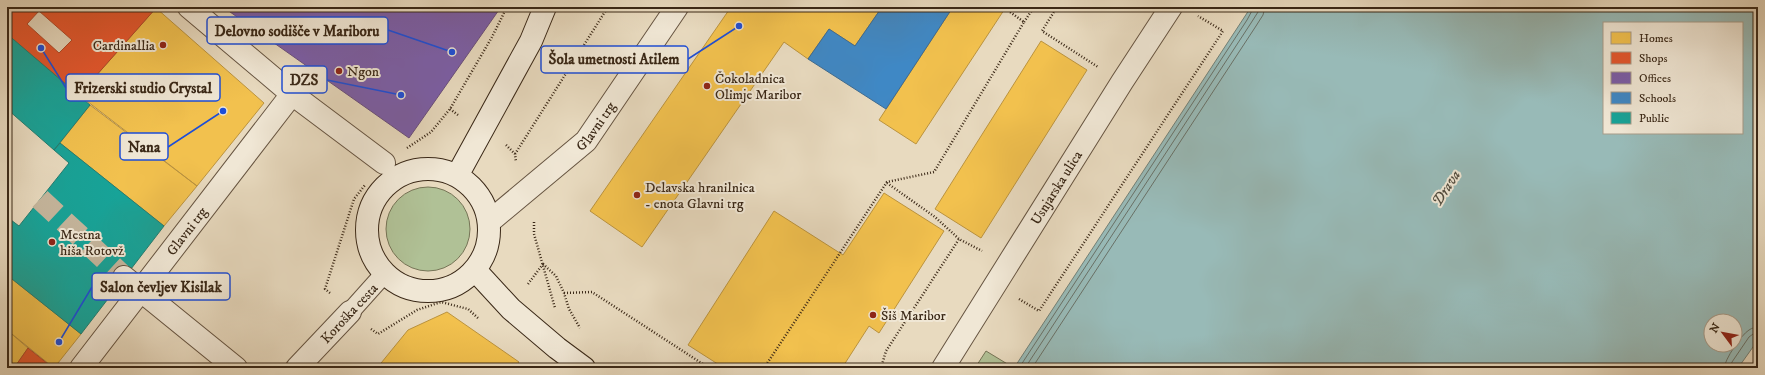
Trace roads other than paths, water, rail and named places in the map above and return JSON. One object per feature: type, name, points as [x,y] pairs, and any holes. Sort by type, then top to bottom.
[{"type":"street","points":[[190,7],[286,88],[384,163]]},
{"type":"street","points":[[457,176],[531,41],[545,7]]},
{"type":"street","name":"Glavni trg","points":[[489,222],[586,141],[677,7]]},
{"type":"street","name":"Usnjarska ulica","points":[[943,368],[1122,82],[1171,7]]},
{"type":"street","name":"Glavni trg","points":[[81,368],[132,284],[286,88]]},
{"type":"street","points":[[429,168],[444,170],[469,184],[478,195],[485,208],[489,222],[487,247],[475,270],[455,285],[442,290],[430,292],[405,288],[384,274],[375,263],[369,249],[366,235],[367,220],[371,206],[378,194],[394,179],[414,170],[429,168]]},
{"type":"street","points":[[475,270],[511,309],[576,362]]},
{"type":"street","points":[[132,284],[236,368]]},
{"type":"street","name":"Koroška cesta","points":[[297,368],[350,312]]},
{"type":"lane","name":"Koroška cesta","points":[[350,312],[384,274]]},
{"type":"water","name":"Drava","points":[[1251,7],[1758,7],[1758,340],[1738,368],[1014,368]]},
{"type":"tunnel","points":[[40,199],[124,277]]},
{"type":"place","name":"Šola umetnosti Atilem","points":[[739,26]]},
{"type":"place","name":"Cardinallia","points":[[163,45]]},
{"type":"place","name":"Frizerski studio Crystal","points":[[41,48]]},
{"type":"place","name":"Delovno sodišče v Mariboru","points":[[452,52]]},
{"type":"place","name":"Ngon","points":[[339,71]]},
{"type":"place","name":"Čokoladnica Olimje Maribor","points":[[707,86]]},
{"type":"place","name":"DZS","points":[[401,95]]},
{"type":"place","name":"Nana","points":[[223,111]]},
{"type":"place","name":"Delavska hranilnica - enota Glavni trg","points":[[637,195]]},
{"type":"place","name":"Mestna hiša Rotovž","points":[[52,242]]},
{"type":"place","name":"Šiš Maribor","points":[[873,315]]},
{"type":"place","name":"Salon čevljev Kisilak","points":[[59,342]]}]
